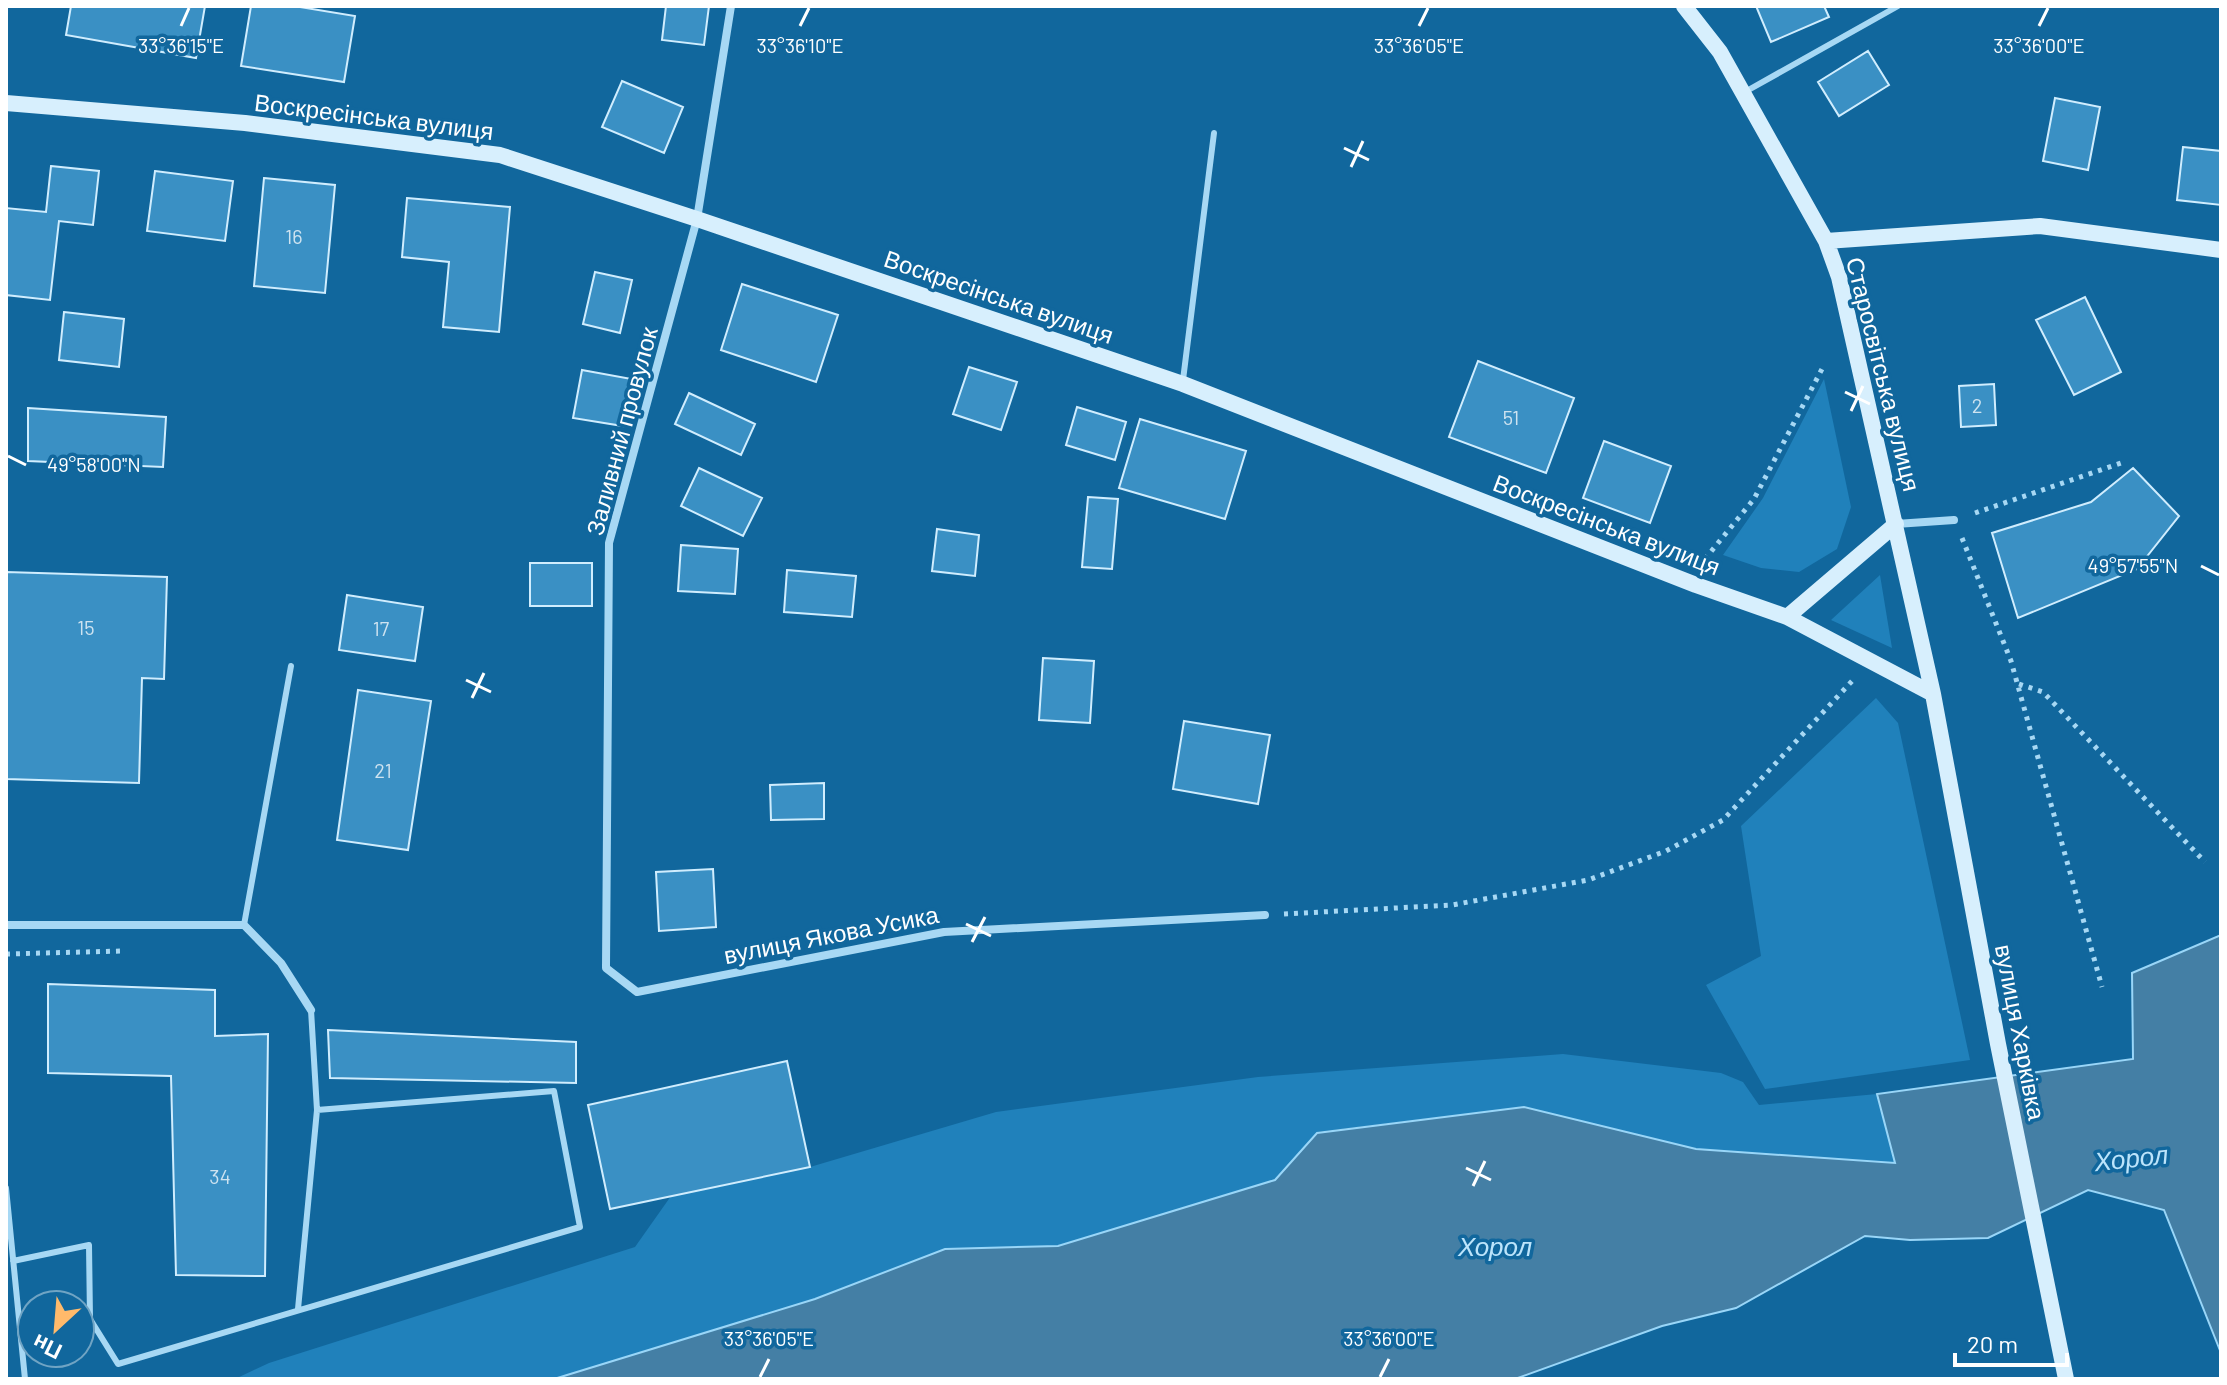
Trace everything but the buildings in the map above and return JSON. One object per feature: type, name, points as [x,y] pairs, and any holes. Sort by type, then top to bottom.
[{"type":"street","name":"Заливний провулок","points":[[606,968],[609,543],[697,219],[731,6]]},
{"type":"street","name":"Старосвітська вулиця","points":[[1684,6],[1720,52],[1826,241],[1839,277],[1933,694]]},
{"type":"street","name":"Воскресінська вулиця","points":[[6,103],[245,123],[500,155],[1183,384],[1696,585],[1787,617],[1933,694]]},
{"type":"street","points":[[1826,241],[2040,226],[2221,250]]},
{"type":"street","points":[[1787,617],[1896,524],[1954,520]]},
{"type":"street","name":"вулиця Харківка","points":[[1933,694],[1998,1044],[2066,1379]]},
{"type":"street","name":"вулиця Якова Усика","points":[[606,968],[637,992],[944,932],[1265,915]]},
{"type":"street","points":[[6,925],[244,925],[281,963],[311,1010]]},
{"type":"lane","points":[[1743,93],[1898,6]]},
{"type":"lane","points":[[1183,384],[1214,133]]},
{"type":"lane","points":[[244,925],[291,666]]},
{"type":"lane","points":[[298,1309],[317,1110],[311,1010]]},
{"type":"lane","points":[[13,1261],[89,1245],[90,1319],[118,1364],[580,1227],[554,1091],[317,1110]]},
{"type":"lane","points":[[6,1188],[25,1379]]},
{"type":"path","points":[[1700,566],[1754,499],[1822,369]]},
{"type":"path","points":[[2102,987],[2011,661],[1954,520],[2124,462]]},
{"type":"path","points":[[1265,915],[1452,905],[1588,880],[1666,851],[1723,820],[1856,676]]},
{"type":"path","points":[[2018,684],[2043,692],[2205,862]]},
{"type":"path","points":[[6,954],[133,951]]},
{"type":"shaded area","points":[[1824,379],[1851,507],[1837,549],[1799,572],[1761,568],[1723,555],[1763,498]]},
{"type":"shaded area","points":[[1880,575],[1892,648],[1831,620]]},
{"type":"shaded area","points":[[1876,698],[1898,723],[1970,1060],[1765,1089],[1706,985],[1761,956],[1741,826]]},
{"type":"shaded area","points":[[1563,1054],[1721,1073],[1743,1082],[1759,1105],[1877,1094],[1895,1163],[1696,1149],[1524,1107],[1317,1132],[1275,1180],[1058,1246],[945,1249],[815,1299],[554,1379],[235,1379],[269,1363],[635,1247],[671,1196],[810,1167],[996,1112],[1258,1077]]},
{"type":"water","name":"Хорол","points":[[2221,935],[2221,1353],[2164,1210],[2088,1190],[1988,1238],[1910,1240],[1865,1236],[1736,1308],[1662,1326],[1515,1379],[554,1379],[815,1299],[945,1249],[1058,1246],[1275,1180],[1317,1133],[1524,1107],[1696,1149],[1895,1163],[1877,1094],[2133,1059],[2132,973]]}]
